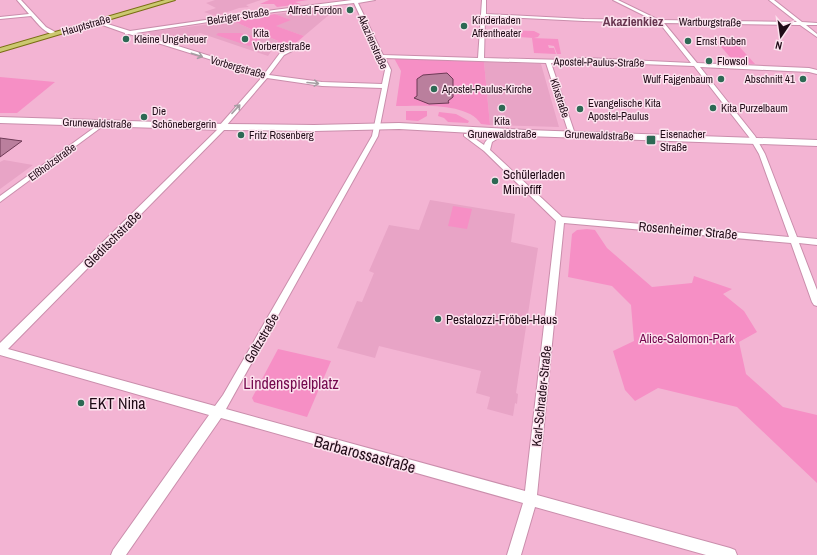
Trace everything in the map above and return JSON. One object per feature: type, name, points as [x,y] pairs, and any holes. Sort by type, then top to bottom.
[{"type":"main road","name":"Hauptstraße","points":[[0,44],[156,0]]},
{"type":"main road","name":"Hauptstraße","points":[[0,50],[172,0]]},
{"type":"main road","name":"Grunewaldstraße","points":[[0,120],[222,127],[572,134],[756,143],[817,148]]},
{"type":"main road","name":"Grunewaldstraße","points":[[429,130],[466,135],[756,143],[817,143]]},
{"type":"street","points":[[19,0],[31,15],[48,30],[55,34]]},
{"type":"street","name":"Belziger Straße","points":[[127,33],[274,11],[373,0]]},
{"type":"street","points":[[481,58],[484,0]]},
{"type":"street","points":[[615,0],[660,22],[696,65],[756,143],[817,302]]},
{"type":"street","points":[[771,0],[817,36]]},
{"type":"street","name":"Akazienstraße","points":[[354,1],[388,70],[377,129]]},
{"type":"street","points":[[0,18],[31,15]]},
{"type":"street","name":"Wartburgstraße","points":[[483,16],[660,22],[817,24]]},
{"type":"street","name":"Vorbergstraße","points":[[96,22],[266,76],[310,83],[385,86]]},
{"type":"street","name":"Gleditschstraße","points":[[0,350],[222,127],[266,76],[282,54],[290,50]]},
{"type":"street","name":"Apostel-Paulus-Straße","points":[[381,56],[548,61],[586,60],[809,70],[817,72]]},
{"type":"street","name":"Klixstraße","points":[[548,61],[572,134]]},
{"type":"street","name":"Elßholzstraße","points":[[0,200],[104,123]]},
{"type":"street","name":"Goltzstraße","points":[[118,555],[218,413],[377,129]]},
{"type":"street","points":[[466,135],[486,150],[560,220]]},
{"type":"street","points":[[486,150],[489,141],[498,136]]},
{"type":"street","name":"Rosenheimer Straße","points":[[560,220],[817,242]]},
{"type":"street","name":"Karl-Schrader-Straße","points":[[514,555],[530,500],[560,220]]},
{"type":"street","name":"Barbarossastraße","points":[[0,350],[218,413],[730,555]]},
{"type":"shaded area","points":[[215,0],[261,0],[246,5],[249,7],[239,8],[216,16],[204,12],[216,8],[206,3]]},
{"type":"shaded area","points":[[316,10],[330,14],[304,36],[275,26],[290,20],[275,14]]},
{"type":"shaded area","name":"Kita Vorbergstraße","points":[[233,21],[278,41],[268,56],[200,33],[176,44],[146,35],[149,32]]},
{"type":"shaded area","points":[[484,62],[541,64],[559,127],[490,125]]},
{"type":"shaded area","points":[[4,160],[33,165],[0,189],[0,162]]},
{"type":"shaded area","name":"Pestalozzi-Fröbel-Haus","points":[[430,200],[515,214],[511,242],[538,248],[516,393],[518,394],[517,404],[515,403],[513,416],[487,409],[490,397],[476,393],[481,371],[379,346],[375,358],[337,348],[357,301],[362,302],[374,273],[369,271],[389,225],[419,230]]},
{"type":"green space","points":[[269,0],[308,0],[295,2],[301,4],[277,7],[274,4],[260,4]]},
{"type":"green space","points":[[275,14],[291,20],[276,26],[304,36],[290,46],[283,49],[274,49],[278,41],[233,21]]},
{"type":"green space","points":[[499,30],[534,31],[540,34],[538,37],[534,38],[503,36],[496,33]]},
{"type":"green space","points":[[218,33],[240,33],[262,38],[249,46],[216,35]]},
{"type":"green space","points":[[532,38],[558,39],[561,54],[557,54],[554,46],[548,45],[549,48],[554,48],[556,54],[534,53]]},
{"type":"green space","points":[[718,43],[736,43],[755,64],[735,63]]},
{"type":"green space","points":[[394,58],[484,62],[490,125],[481,124],[475,117],[454,109],[430,106],[396,106],[401,71]]},
{"type":"green space","points":[[0,77],[55,82],[17,113],[0,113]]},
{"type":"green space","points":[[406,111],[427,111],[427,116],[418,121],[406,120]]},
{"type":"green space","points":[[439,112],[456,114],[469,121],[468,123],[448,122],[444,118],[438,116]]},
{"type":"green space","points":[[453,206],[472,209],[467,229],[448,226]]},
{"type":"green space","name":"Alice-Salomon-Park","points":[[577,230],[595,230],[607,248],[652,287],[692,283],[694,276],[732,289],[723,294],[744,311],[757,332],[739,342],[746,374],[783,407],[817,415],[817,483],[737,407],[658,388],[635,401],[625,390],[613,351],[634,341],[631,305],[612,286],[568,277],[572,234]]},
{"type":"green space","name":"Lindenspielplatz","points":[[278,349],[331,361],[307,417],[254,402],[252,398]]},
{"type":"building","name":"Apostel-Paulus-Kirche","points":[[447,73],[453,79],[453,97],[448,101],[449,103],[429,104],[414,98],[417,96],[417,79],[423,75]]},
{"type":"building","points":[[0,138],[22,141],[0,157]]},
{"type":"place","name":"Alfred Fordon","points":[[350,10]]},
{"type":"place","name":"Kinderladen Affentheater","points":[[464,26]]},
{"type":"place","name":"Kleine Ungeheuer","points":[[126,39]]},
{"type":"place","name":"Kita Vorbergstraße","points":[[245,39]]},
{"type":"place","name":"Ernst Ruben","points":[[688,41]]},
{"type":"place","name":"Flowsol","points":[[709,61]]},
{"type":"place","name":"Wulf Fajgenbaum","points":[[721,79]]},
{"type":"place","name":"Abschnitt 41","points":[[803,79]]},
{"type":"place","name":"Apostel-Paulus-Kirche","points":[[434,89]]},
{"type":"place","name":"Kita Grunewaldstraße","points":[[502,108]]},
{"type":"place","name":"Kita Purzelbaum","points":[[713,108]]},
{"type":"place","name":"Evangelische Kita Apostel-Paulus","points":[[580,109]]},
{"type":"place","name":"Die Schönebergerin","points":[[144,117]]},
{"type":"place","name":"Fritz Rosenberg","points":[[241,135]]},
{"type":"place","name":"Eisenacher Straße","points":[[651,140]]},
{"type":"place","name":"Schülerladen Minipfiff","points":[[495,181]]},
{"type":"place","name":"Pestalozzi-Fröbel-Haus","points":[[438,319]]},
{"type":"place","name":"EKT Nina","points":[[81,403]]},
{"type":"district","name":"Akazienkiez","points":[[633,21]]}]
